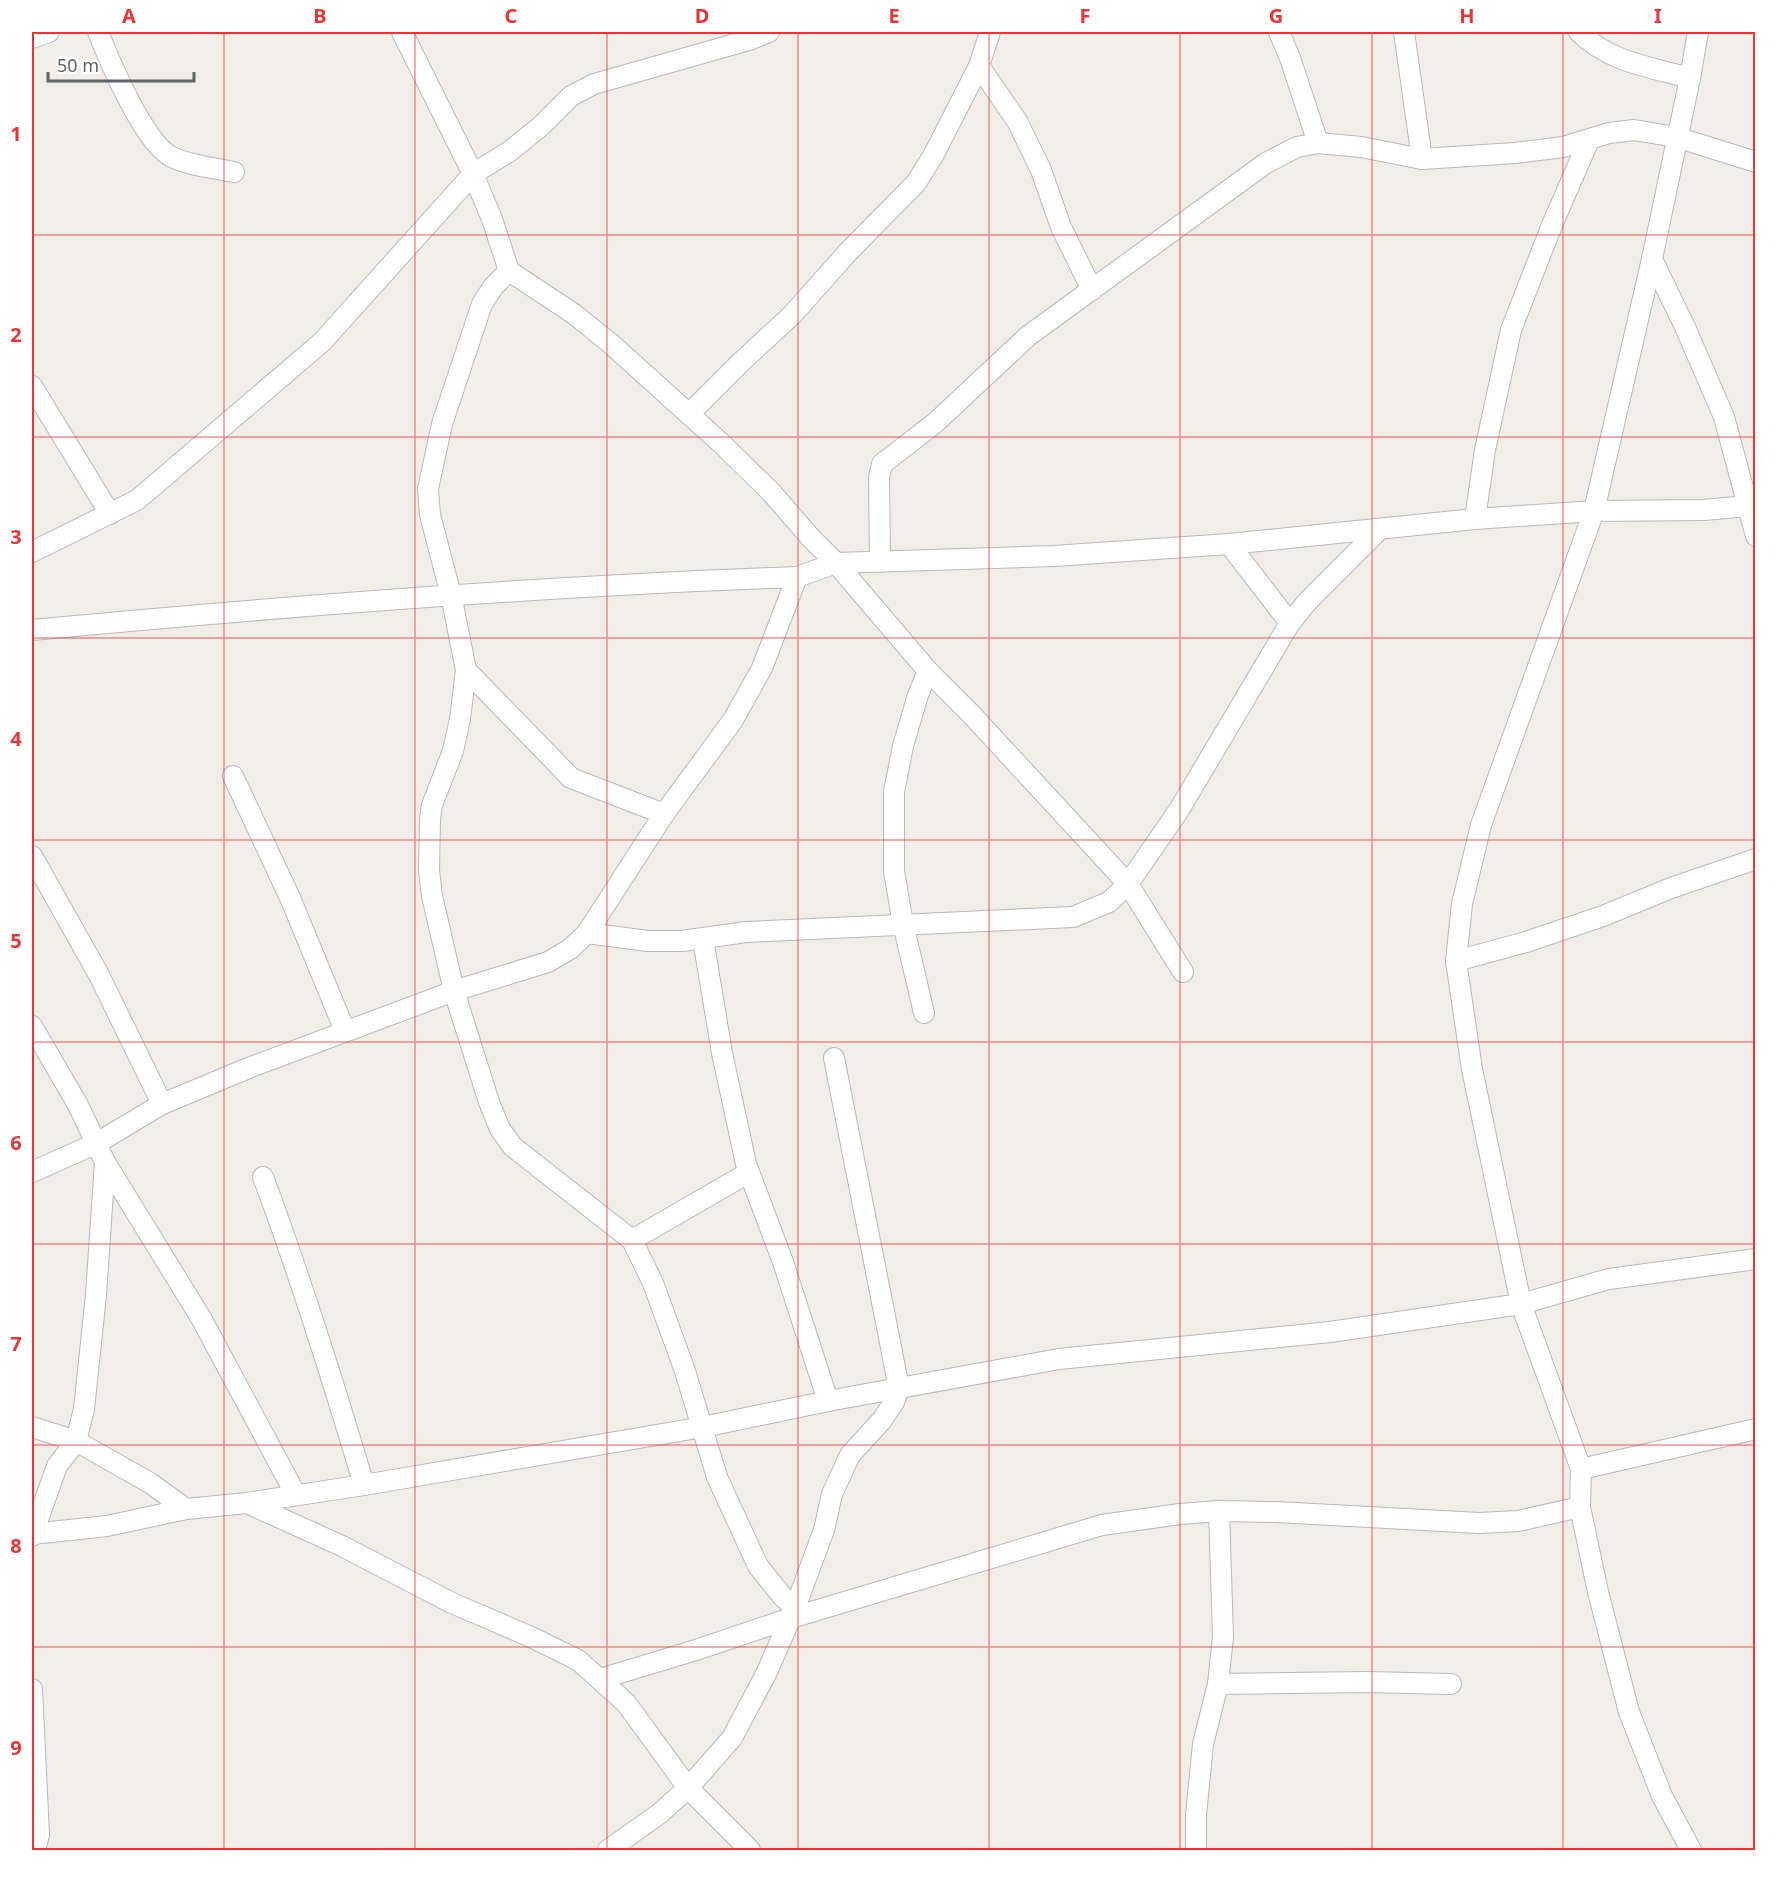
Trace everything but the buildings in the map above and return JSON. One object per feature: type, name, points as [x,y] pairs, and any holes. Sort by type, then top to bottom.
[{"type":"street","points":[[32,38],[49,32]]},
{"type":"street","points":[[98,32],[110,64],[139,119],[159,147],[178,159],[234,172]]},
{"type":"street","points":[[402,32],[473,174],[492,219],[509,271],[574,314],[610,343],[763,484],[836,563],[928,671],[971,714],[1128,884],[1183,972]]},
{"type":"street","points":[[32,552],[137,500],[322,342],[473,174],[510,151],[541,126],[572,96],[594,84],[749,40],[769,32]]},
{"type":"street","points":[[689,414],[792,315],[848,252],[915,183],[933,156],[979,66],[990,32]]},
{"type":"street","points":[[1279,32],[1318,142]]},
{"type":"street","points":[[1404,32],[1422,159]]},
{"type":"street","points":[[1579,32],[1605,53],[1629,62],[1690,78]]},
{"type":"street","points":[[1691,1851],[1662,1796],[1629,1712],[1598,1592],[1580,1507],[1581,1469],[1521,1304],[1472,1069],[1456,961],[1462,904],[1481,825],[1593,511],[1652,259],[1698,32]]},
{"type":"street","points":[[979,66],[1017,121],[1041,170],[1061,227],[1092,290]]},
{"type":"street","points":[[880,562],[879,477],[882,464],[935,423],[1028,336],[1266,163],[1297,147],[1318,142],[1360,147],[1422,159],[1515,153],[1563,147],[1609,133],[1634,130],[1676,137],[1755,162]]},
{"type":"street","points":[[1475,519],[1485,450],[1511,330],[1552,225],[1589,140]]},
{"type":"street","points":[[1652,259],[1685,327],[1724,417],[1751,507],[1755,536]]},
{"type":"street","points":[[509,271],[482,304],[441,424],[428,489],[430,514],[451,595],[466,670],[460,719],[453,751],[432,805],[429,870],[432,896],[454,991],[489,1102],[500,1129],[513,1147],[632,1240],[652,1284],[703,1427],[717,1477],[758,1566],[793,1613]]},
{"type":"street","points":[[32,386],[110,514]]},
{"type":"street","points":[[32,630],[263,608],[451,595],[797,577],[836,563],[1054,556],[1229,544],[1475,519],[1593,511],[1704,510],[1751,507]]},
{"type":"street","points":[[587,933],[648,941],[703,939],[746,932],[1073,917],[1108,902],[1128,884],[1179,810],[1290,623],[1307,602],[1379,530]]},
{"type":"street","points":[[1229,544],[1290,623]]},
{"type":"street","points":[[32,1172],[97,1143],[162,1104],[251,1067],[454,991],[548,962],[570,949],[587,933],[664,814],[716,746],[751,690],[762,668],[797,577]]},
{"type":"street","points":[[466,670],[571,778],[664,814]]},
{"type":"street","points":[[924,1013],[903,924],[894,872],[894,792],[903,746],[918,695],[928,671]]},
{"type":"street","points":[[233,776],[291,900],[345,1031]]},
{"type":"street","points":[[32,856],[99,975],[162,1104]]},
{"type":"street","points":[[1456,961],[1526,942],[1603,916],[1671,888],[1755,859]]},
{"type":"street","points":[[703,939],[722,1053],[748,1173],[783,1262],[828,1401]]},
{"type":"street","points":[[32,1026],[78,1105],[105,1162],[201,1318],[296,1495]]},
{"type":"street","points":[[608,1851],[659,1814],[688,1788],[732,1737],[766,1674],[793,1613],[824,1530],[832,1494],[850,1455],[882,1420],[894,1402],[899,1388],[834,1058]]},
{"type":"street","points":[[105,1162],[91,1352],[84,1409],[76,1441],[57,1466],[32,1534],[107,1526],[186,1509],[247,1503],[364,1485],[703,1427],[828,1401],[1059,1359],[1330,1332],[1521,1304],[1609,1279],[1755,1258]]},
{"type":"street","points":[[632,1240],[748,1173]]},
{"type":"street","points":[[263,1177],[288,1242],[317,1330],[364,1485]]},
{"type":"street","points":[[32,1427],[76,1441],[150,1483],[186,1509]]},
{"type":"street","points":[[1581,1469],[1755,1429]]},
{"type":"street","points":[[247,1503],[342,1546],[452,1603],[578,1660],[626,1703],[688,1788],[750,1851]]},
{"type":"street","points":[[600,1679],[696,1650],[793,1613],[1102,1525],[1219,1511],[1287,1512],[1479,1523],[1518,1521],[1580,1507]]},
{"type":"street","points":[[1196,1851],[1196,1815],[1203,1744],[1218,1684],[1223,1637],[1219,1511]]},
{"type":"street","points":[[1218,1684],[1368,1682],[1451,1684]]},
{"type":"street","points":[[32,1689],[39,1835],[35,1851]]}]
